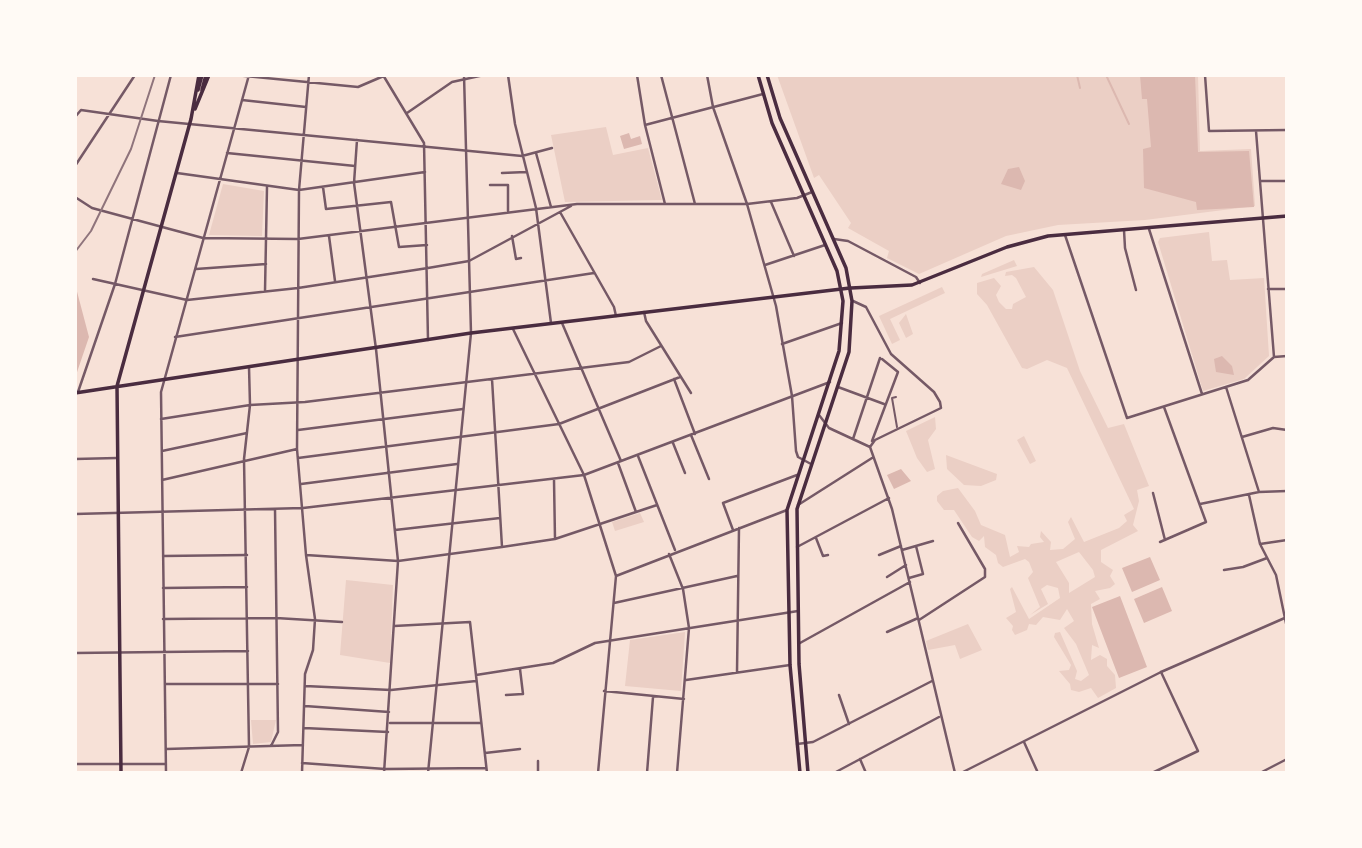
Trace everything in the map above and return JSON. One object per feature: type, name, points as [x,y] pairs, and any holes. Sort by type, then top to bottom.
[{"type":"main road","points":[[121,773],[117,386],[204,75]]},
{"type":"main road","points":[[198,96],[204,75]]},
{"type":"main road","points":[[758,75],[763,94],[842,289],[839,351],[787,510],[790,665],[800,773]]},
{"type":"main road","points":[[767,75],[780,118],[833,239],[851,288],[852,301],[850,348],[798,505],[798,643],[808,773]]},
{"type":"main road","points":[[77,392],[471,333],[774,296],[920,283],[1011,245],[1064,234],[1287,216]]},
{"type":"street","points":[[75,166],[135,75],[147,75]]},
{"type":"street","points":[[77,392],[115,284],[171,75]]},
{"type":"street","points":[[234,75],[358,87],[384,76],[425,146],[428,340]]},
{"type":"street","points":[[302,773],[304,686],[313,650],[315,619],[306,555],[297,449],[299,190],[309,75]]},
{"type":"street","points":[[407,113],[452,82],[464,77],[484,75]]},
{"type":"street","points":[[508,75],[522,156],[536,208],[551,323]]},
{"type":"street","points":[[637,75],[645,125],[666,204]]},
{"type":"street","points":[[661,75],[695,204]]},
{"type":"street","points":[[707,75],[713,107],[747,204],[774,296],[792,396],[796,451],[802,460],[811,464]]},
{"type":"street","points":[[1205,75],[1209,131],[1287,130]]},
{"type":"street","points":[[166,773],[160,392],[248,76]]},
{"type":"street","points":[[428,773],[471,333],[464,77]]},
{"type":"street","points":[[645,125],[763,94]]},
{"type":"street","points":[[242,100],[306,107]]},
{"type":"street","points":[[75,117],[81,110],[159,121],[190,121],[234,128],[522,156],[552,148]]},
{"type":"street","points":[[1255,131],[1274,357]]},
{"type":"street","points":[[357,140],[354,183],[376,349],[398,561],[385,771]]},
{"type":"street","points":[[227,153],[355,166]]},
{"type":"street","points":[[536,153],[551,207]]},
{"type":"street","points":[[177,173],[299,190],[425,172]]},
{"type":"street","points":[[502,173],[527,172]]},
{"type":"street","points":[[1260,181],[1287,181]]},
{"type":"street","points":[[490,185],[508,185],[509,211]]},
{"type":"street","points":[[265,291],[267,187]]},
{"type":"street","points":[[323,187],[326,209],[391,202],[399,247],[427,245]]},
{"type":"street","points":[[75,197],[92,208],[204,238],[298,239],[577,204],[747,204],[812,192]]},
{"type":"street","points":[[771,201],[794,256]]},
{"type":"street","points":[[93,279],[187,300],[365,278],[469,261],[537,222],[577,204]]},
{"type":"street","points":[[557,206],[614,307],[616,316]]},
{"type":"street","points":[[1149,229],[1202,394]]},
{"type":"street","points":[[1124,230],[1125,248],[1136,290]]},
{"type":"street","points":[[1064,234],[1127,418],[1248,380],[1274,357],[1287,356]]},
{"type":"street","points":[[329,236],[335,282]]},
{"type":"street","points":[[512,236],[516,259],[521,258]]},
{"type":"street","points":[[833,239],[848,241],[916,277],[920,283]]},
{"type":"street","points":[[765,265],[826,245]]},
{"type":"street","points":[[195,269],[266,264]]},
{"type":"street","points":[[175,337],[426,301],[594,273]]},
{"type":"street","points":[[1269,289],[1287,289]]},
{"type":"street","points":[[818,415],[830,428],[871,445],[941,408],[940,402],[891,354],[866,307],[852,301]]},
{"type":"street","points":[[644,312],[661,346],[691,393]]},
{"type":"street","points":[[562,322],[620,462],[636,512]]},
{"type":"street","points":[[782,344],[842,323]]},
{"type":"street","points":[[513,328],[584,475],[616,576],[598,773]]},
{"type":"street","points":[[161,419],[250,405],[629,362],[661,346]]},
{"type":"street","points":[[853,439],[881,359],[898,372],[871,445],[872,458],[888,498],[902,548],[955,773]]},
{"type":"street","points":[[241,773],[249,747],[244,459],[250,405],[249,367]]},
{"type":"street","points":[[298,458],[559,424],[680,377]]},
{"type":"street","points":[[492,378],[502,547]]},
{"type":"street","points":[[674,379],[709,479]]},
{"type":"street","points":[[75,514],[303,509],[584,475],[830,382]]},
{"type":"street","points":[[838,387],[884,405]]},
{"type":"street","points":[[1226,387],[1259,492]]},
{"type":"street","points":[[896,397],[892,398],[897,426]]},
{"type":"street","points":[[1160,542],[1206,522],[1164,407]]},
{"type":"street","points":[[298,430],[464,409]]},
{"type":"street","points":[[1242,437],[1273,428],[1287,430]]},
{"type":"street","points":[[162,451],[247,433]]},
{"type":"street","points":[[673,443],[685,473]]},
{"type":"street","points":[[162,480],[244,459],[297,449]]},
{"type":"street","points":[[638,456],[676,552]]},
{"type":"street","points":[[75,459],[117,458]]},
{"type":"street","points":[[798,505],[872,458]]},
{"type":"street","points":[[301,484],[458,464]]},
{"type":"street","points":[[733,530],[723,503],[797,475]]},
{"type":"street","points":[[554,480],[555,539]]},
{"type":"street","points":[[1200,504],[1259,492],[1287,491]]},
{"type":"street","points":[[1153,493],[1165,540]]},
{"type":"street","points":[[1250,495],[1260,544],[1276,575],[1287,628]]},
{"type":"street","points":[[797,547],[888,498]]},
{"type":"street","points":[[306,555],[398,561],[502,547],[555,539],[657,505]]},
{"type":"street","points":[[271,746],[278,732],[275,509]]},
{"type":"street","points":[[616,576],[787,510]]},
{"type":"street","points":[[395,530],[500,518]]},
{"type":"street","points":[[887,632],[918,619],[985,578],[985,569],[958,523]]},
{"type":"street","points":[[737,673],[739,528]]},
{"type":"street","points":[[817,538],[823,556],[828,555]]},
{"type":"street","points":[[1260,544],[1287,540]]},
{"type":"street","points":[[879,555],[933,541]]},
{"type":"street","points":[[798,643],[923,574],[916,546]]},
{"type":"street","points":[[669,554],[683,589],[689,628],[677,773]]},
{"type":"street","points":[[163,556],[247,555]]},
{"type":"street","points":[[1224,570],[1267,558]]},
{"type":"street","points":[[887,577],[906,565]]},
{"type":"street","points":[[614,603],[738,576]]},
{"type":"street","points":[[163,588],[247,587]]},
{"type":"street","points":[[476,675],[553,663],[595,643],[798,611]]},
{"type":"street","points":[[961,773],[1161,673],[1286,617]]},
{"type":"street","points":[[163,619],[276,618],[342,622]]},
{"type":"street","points":[[303,762],[385,771],[458,767],[486,771],[470,622],[394,626]]},
{"type":"street","points":[[75,653],[248,651]]},
{"type":"street","points":[[685,680],[790,665]]},
{"type":"street","points":[[506,695],[523,694],[520,668]]},
{"type":"street","points":[[1152,773],[1198,751],[1161,673]]},
{"type":"street","points":[[304,686],[391,690],[476,681]]},
{"type":"street","points":[[797,744],[849,724],[932,681]]},
{"type":"street","points":[[165,684],[278,684]]},
{"type":"street","points":[[604,691],[684,699]]},
{"type":"street","points":[[839,695],[849,724]]},
{"type":"street","points":[[648,773],[653,697]]},
{"type":"street","points":[[304,706],[389,712]]},
{"type":"street","points":[[834,773],[940,717]]},
{"type":"street","points":[[389,723],[481,723]]},
{"type":"street","points":[[304,728],[388,732]]},
{"type":"street","points":[[1024,741],[1038,773]]},
{"type":"street","points":[[166,749],[303,746]]},
{"type":"street","points":[[484,753],[520,749]]},
{"type":"street","points":[[860,759],[866,773]]},
{"type":"street","points":[[1259,773],[1287,759]]},
{"type":"street","points":[[538,761],[538,773]]},
{"type":"street","points":[[75,764],[166,764]]},
{"type":"street","points":[[458,767],[459,773]]},
{"type":"shaded area","points":[[777,75],[1198,75],[1200,151],[1251,149],[1255,206],[1145,220],[1058,225],[1006,236],[919,274],[887,258],[889,251],[848,228],[851,223],[819,175],[814,178]]},
{"type":"shaded area","points":[[1140,75],[1195,75],[1198,152],[1249,151],[1254,207],[1197,210],[1196,202],[1144,188],[1143,149],[1151,147],[1147,99],[1142,99]]},
{"type":"shaded area","points":[[606,127],[613,155],[648,148],[662,200],[565,202],[551,135]]},
{"type":"shaded area","points":[[629,133],[631,139],[640,136],[642,144],[624,149],[620,136]]},
{"type":"shaded area","points":[[1019,167],[1025,181],[1021,190],[1001,184],[1008,169]]},
{"type":"shaded area","points":[[223,184],[264,191],[262,236],[209,235]]},
{"type":"shaded area","points":[[1209,232],[1212,261],[1227,260],[1230,280],[1264,278],[1269,356],[1244,379],[1203,391],[1158,242],[1160,238]]},
{"type":"shaded area","points":[[1014,260],[1017,266],[981,277],[982,274]]},
{"type":"shaded area","points":[[1034,267],[1053,290],[1080,371],[1108,428],[1124,424],[1149,486],[1137,490],[1139,501],[1133,525],[1138,531],[1101,550],[1101,562],[1113,570],[1110,576],[1115,584],[1110,588],[1095,591],[1100,599],[1091,604],[1092,624],[1099,648],[1092,645],[1091,660],[1100,655],[1107,659],[1107,666],[1115,675],[1116,688],[1098,698],[1091,688],[1079,692],[1071,690],[1070,684],[1059,671],[1069,670],[1071,665],[1054,637],[1055,633],[1060,632],[1077,671],[1075,679],[1081,681],[1089,675],[1076,644],[1064,628],[1074,621],[1067,609],[1060,620],[1043,617],[1036,625],[1029,624],[1027,630],[1015,635],[1013,626],[1006,618],[1016,612],[1010,589],[1012,587],[1029,619],[1060,598],[1058,588],[1047,585],[1041,589],[1048,604],[1030,615],[1040,607],[1028,578],[1033,572],[1029,562],[1025,559],[1003,567],[998,563],[996,555],[985,547],[984,536],[979,541],[972,537],[954,510],[944,510],[937,501],[937,496],[943,491],[958,488],[975,511],[981,525],[1005,535],[1010,557],[1019,552],[1017,546],[1029,547],[1031,544],[1044,542],[1040,537],[1041,531],[1051,542],[1050,550],[1063,549],[1075,539],[1068,522],[1071,517],[1084,542],[1119,528],[1127,521],[1124,515],[1134,509],[1067,368],[1047,360],[1027,369],[1022,368],[987,305],[977,294],[977,283],[994,278],[1001,286],[996,295],[999,302],[1006,309],[1012,309],[1013,304],[1026,297],[1016,278],[1012,275],[1005,276],[1006,272]],"holes":[[[1079,552],[1095,577],[1069,593],[1069,583],[1056,562]]]},
{"type":"shaded area","points":[[75,284],[89,337],[75,378]]},
{"type":"shaded area","points":[[942,287],[945,293],[890,319],[900,340],[892,344],[879,316]]},
{"type":"shaded area","points":[[906,314],[913,334],[906,338],[899,323]]},
{"type":"shaded area","points":[[1222,356],[1232,366],[1234,375],[1216,372],[1214,359]]},
{"type":"shaded area","points":[[935,417],[936,429],[928,440],[935,469],[927,472],[917,458],[906,431]]},
{"type":"shaded area","points":[[1024,436],[1036,461],[1030,464],[1017,440]]},
{"type":"shaded area","points":[[946,455],[997,474],[996,480],[981,486],[964,485],[947,469]]},
{"type":"shaded area","points":[[901,469],[911,481],[894,489],[887,475]]},
{"type":"shaded area","points":[[640,513],[644,522],[615,531],[612,522]]},
{"type":"shaded area","points":[[1150,557],[1160,580],[1132,592],[1122,568]]},
{"type":"shaded area","points":[[346,580],[393,585],[390,663],[340,655]]},
{"type":"shaded area","points":[[1162,587],[1172,611],[1144,623],[1134,599]]},
{"type":"shaded area","points":[[1120,596],[1147,667],[1119,678],[1092,607]]},
{"type":"shaded area","points":[[968,624],[982,650],[960,659],[955,645],[928,650],[926,641]]},
{"type":"shaded area","points":[[685,632],[681,691],[625,686],[630,640]]},
{"type":"shaded area","points":[[251,720],[276,720],[271,742],[253,744]]},
{"type":"waterway","points":[[1077,75],[1080,88]]},
{"type":"waterway","points":[[1106,75],[1129,124]]},
{"type":"railway","points":[[75,252],[91,231],[131,149],[155,75]]}]
